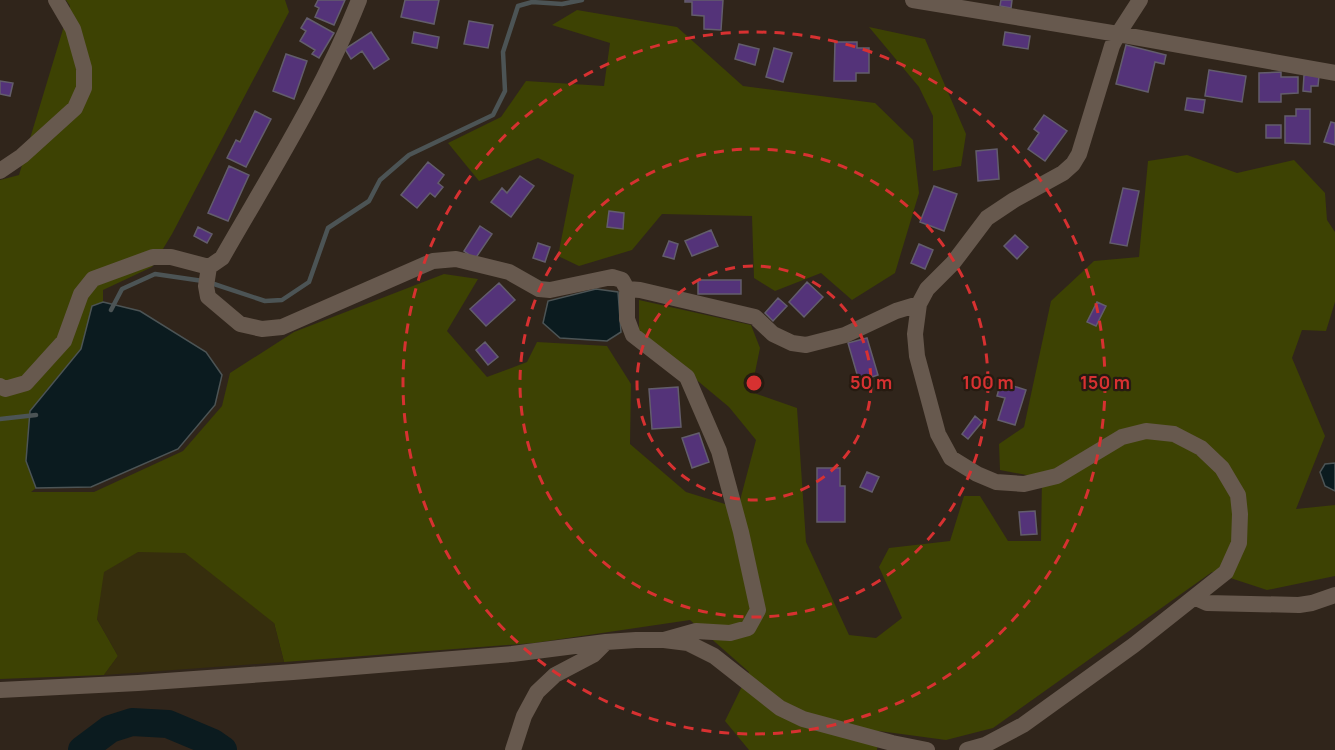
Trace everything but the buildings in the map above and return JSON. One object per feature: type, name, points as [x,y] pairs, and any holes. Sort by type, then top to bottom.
[{"type":"street","points":[[0,171],[22,156],[75,108],[84,88],[84,68],[73,29],[56,0]]},
{"type":"street","points":[[359,0],[315,96],[222,258],[207,276],[208,297],[240,324],[262,329],[282,327],[433,261],[456,259],[509,272],[539,289],[550,290],[612,277],[622,280],[627,289],[627,319],[633,335],[687,377],[719,452],[741,532],[758,610],[748,627],[730,633],[696,631],[664,640]]},
{"type":"street","points":[[914,0],[1335,73]]},
{"type":"street","points":[[967,750],[985,745],[1023,725],[1196,598],[1226,572],[1239,543],[1238,495],[1222,468],[1201,448],[1174,434],[1146,431],[1122,437],[1057,476],[1024,484],[996,482],[976,474],[951,458],[938,434],[917,356],[915,334],[919,304],[927,289],[953,263],[987,218],[1063,173],[1073,164],[1079,154],[1112,46],[1140,0]]},
{"type":"street","points":[[0,386],[5,389],[26,383],[64,341],[81,294],[93,279],[153,257],[171,257],[207,276]]},
{"type":"street","points":[[627,289],[640,290],[755,317],[773,334],[792,343],[806,345],[845,335],[896,311],[919,304]]},
{"type":"street","points":[[1196,598],[1207,603],[1299,605],[1335,595]]},
{"type":"street","points":[[0,690],[304,672],[512,654],[606,642],[664,640],[688,643],[714,656],[780,708],[803,719],[892,746],[927,750]]},
{"type":"street","points":[[513,750],[524,716],[537,692],[555,675],[593,655],[606,642]]},
{"type":"green space","points":[[66,0],[285,0],[289,12],[172,234],[152,267],[103,290],[103,302],[92,306],[81,349],[43,394],[26,461],[36,488],[31,492],[94,492],[183,451],[222,406],[230,373],[294,332],[444,274],[478,279],[447,331],[487,377],[527,362],[537,342],[607,346],[631,384],[630,444],[686,492],[738,508],[756,440],[729,407],[639,332],[639,300],[751,325],[760,348],[751,392],[797,408],[806,542],[849,635],[876,638],[902,618],[879,567],[889,548],[950,541],[964,496],[980,496],[1008,541],[1041,541],[1042,478],[1000,470],[999,444],[1024,427],[1051,301],[1094,261],[1139,257],[1148,161],[1187,155],[1237,173],[1294,160],[1325,193],[1327,220],[1335,232],[1335,302],[1326,331],[1302,330],[1292,358],[1325,436],[1296,509],[1335,505],[1335,576],[1267,590],[1212,572],[993,728],[946,740],[879,731],[877,750],[749,750],[725,721],[749,672],[690,620],[534,643],[284,662],[274,623],[97,619],[118,656],[104,675],[0,679],[0,180],[19,175],[70,6]]},
{"type":"green space","points":[[577,10],[677,27],[743,86],[875,103],[913,140],[919,193],[895,273],[852,300],[821,273],[775,291],[754,278],[752,216],[662,214],[632,250],[579,266],[558,256],[574,175],[538,158],[479,181],[448,143],[501,117],[526,81],[604,86],[610,43],[552,25]]},
{"type":"green space","points":[[869,27],[925,39],[966,134],[961,166],[933,171],[933,116],[919,87]]},
{"type":"sand","points":[[138,552],[185,553],[274,623],[284,662],[104,675],[118,656],[97,619],[104,572]]},
{"type":"shaded area","points":[[596,289],[618,292],[621,332],[607,341],[560,338],[543,323],[548,301]]},
{"type":"shaded area","points":[[103,302],[140,311],[206,352],[222,375],[215,405],[178,449],[91,487],[36,488],[26,461],[30,411],[81,349],[92,306]]},
{"type":"shaded area","points":[[1335,463],[1335,491],[1325,486],[1320,472],[1325,464]]},
{"type":"waterway","points":[[211,283],[265,301],[282,300],[309,282],[328,228],[369,201],[380,180],[409,155],[493,115],[505,91],[503,52],[518,6],[532,2],[562,4],[582,0]]},
{"type":"waterway","points":[[111,310],[122,289],[155,274],[203,281]]},
{"type":"waterway","points":[[0,419],[36,415]]},
{"type":"waterway","points":[[82,750],[110,729],[132,722],[168,724],[213,743],[223,750]]}]
